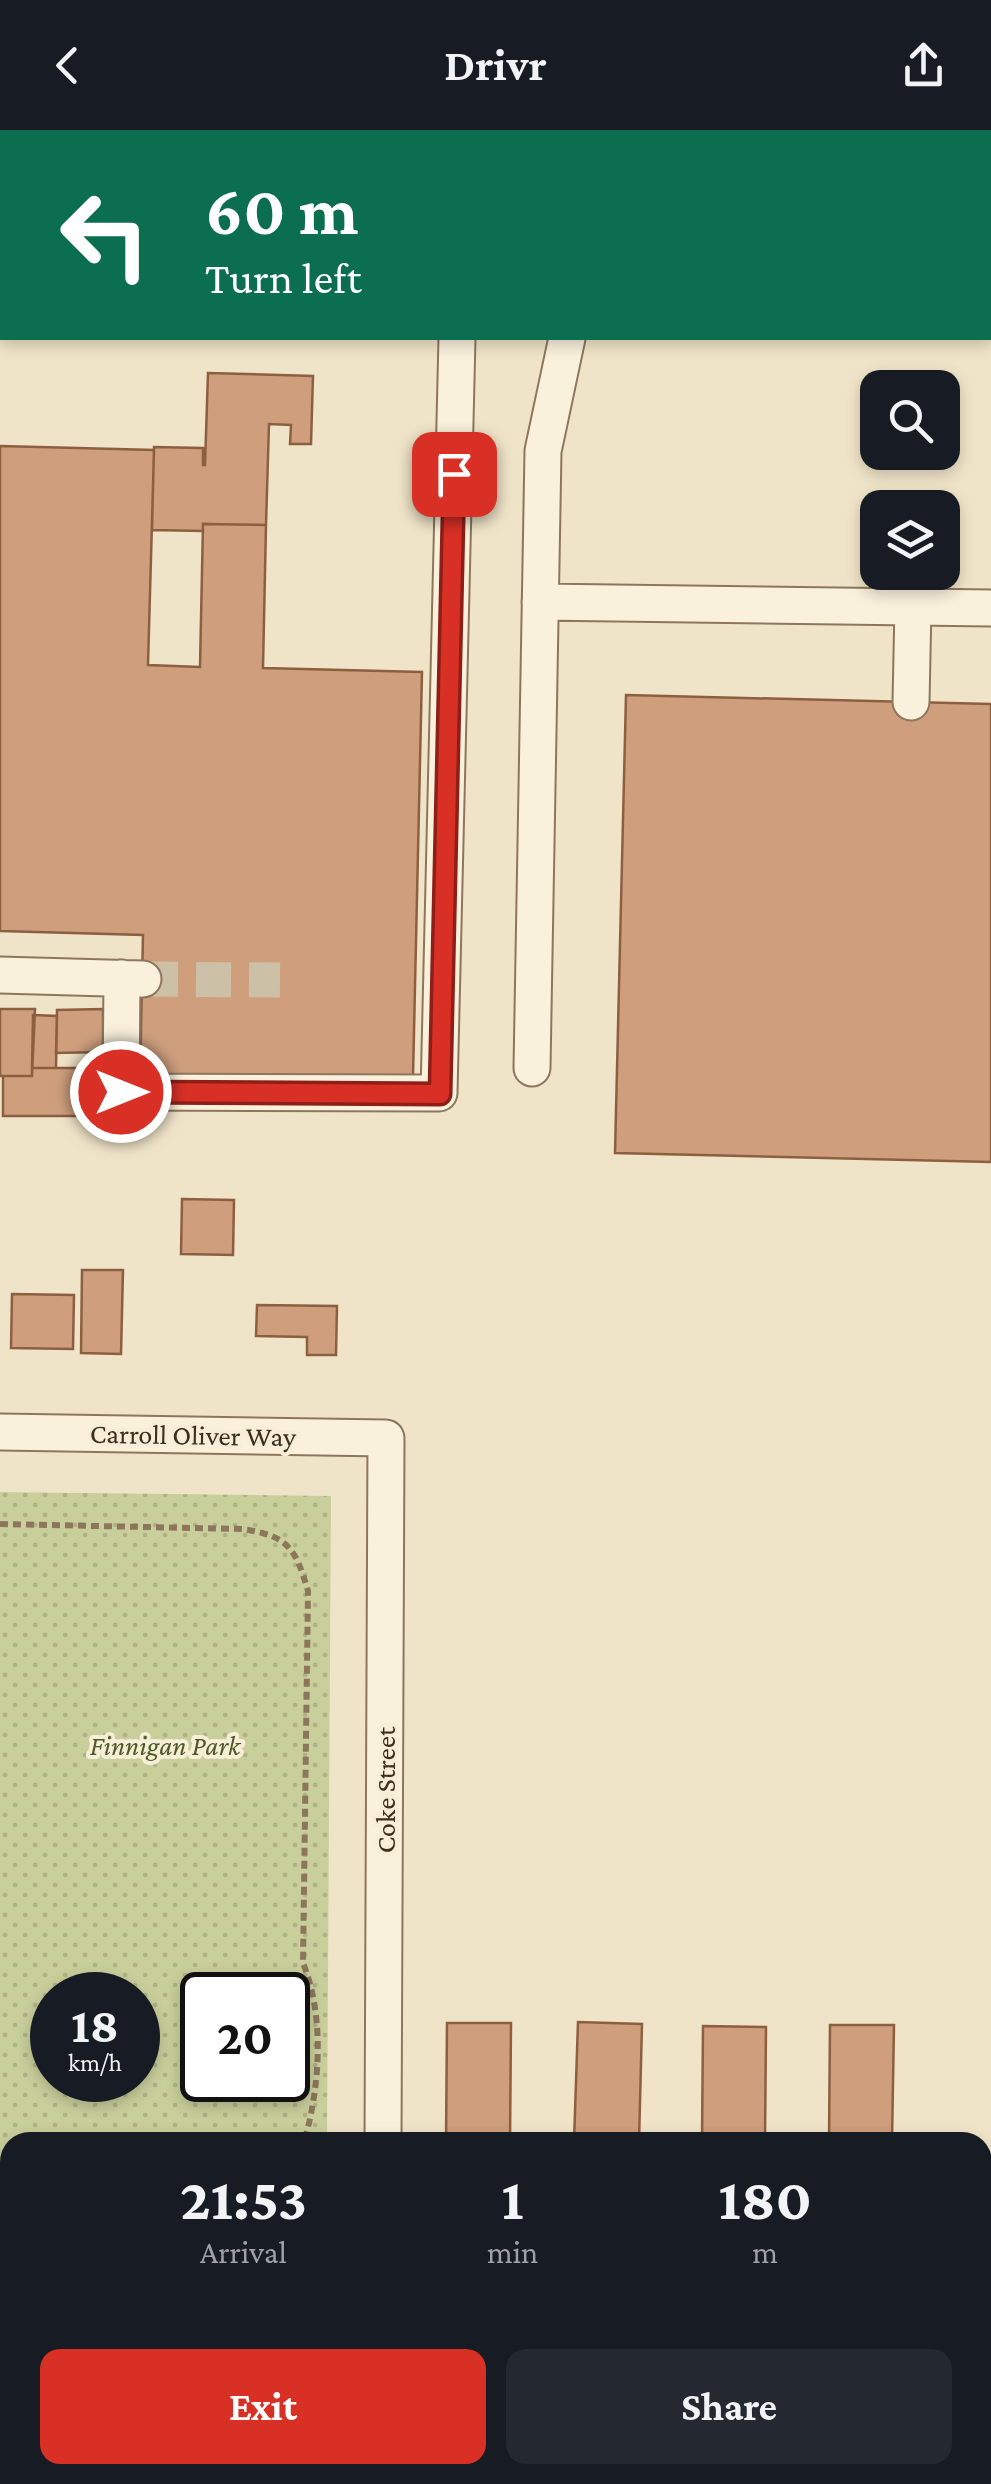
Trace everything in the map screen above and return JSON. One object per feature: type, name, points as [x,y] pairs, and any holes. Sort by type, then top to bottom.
[{"type":"street","points":[[0,975],[133,978],[121,1092],[440,1094],[456,340]]},
{"type":"street","points":[[532,1068],[543,451],[567,340]]},
{"type":"street","points":[[540,602],[991,608]]},
{"type":"street","points":[[912,702],[913,606]]},
{"type":"street","name":"Carroll Oliver Way","points":[[0,1432],[386,1438]]},
{"type":"street","name":"Coke Street","points":[[383,2132],[386,1438]]},
{"type":"path","points":[[0,1524],[242,1528],[270,1533],[288,1544],[300,1563],[308,1591],[304,1963],[313,1995],[316,2064],[314,2104],[307,2132]]},
{"type":"green space","name":"Finnigan Park","points":[[0,1492],[331,1496],[327,2132],[0,2132]]},
{"type":"building","points":[[208,373],[313,376],[311,444],[290,444],[291,425],[269,424],[266,525],[203,524],[203,531],[152,530],[154,447],[203,448],[205,465]]},
{"type":"building","points":[[0,446],[154,450],[148,665],[200,667],[203,524],[266,525],[263,668],[422,672],[413,1077],[140,1076],[143,935],[0,931]]},
{"type":"building","points":[[626,695],[991,704],[991,1162],[615,1153]]},
{"type":"building","points":[[0,1009],[35,1009],[32,1076],[0,1076]]},
{"type":"building","points":[[103,1009],[103,1052],[56,1053],[57,1010]]},
{"type":"building","points":[[33,1015],[57,1016],[56,1068],[32,1068]]},
{"type":"building","points":[[32,1068],[78,1068],[78,1116],[3,1116],[3,1076],[32,1076]]},
{"type":"building","points":[[182,1199],[234,1200],[233,1255],[181,1254]]},
{"type":"building","points":[[82,1270],[123,1270],[121,1354],[81,1353]]},
{"type":"building","points":[[12,1294],[74,1295],[73,1349],[11,1348]]},
{"type":"building","points":[[257,1305],[337,1306],[336,1355],[307,1355],[307,1337],[256,1336]]},
{"type":"building","points":[[578,2022],[642,2024],[639,2132],[574,2132]]},
{"type":"building","points":[[447,2023],[511,2023],[510,2132],[446,2132]]},
{"type":"building","points":[[830,2025],[894,2025],[892,2132],[829,2132]]},
{"type":"building","points":[[703,2026],[766,2027],[765,2132],[702,2132]]},
{"type":"tunnel","points":[[143,979],[280,980]]},
{"type":"route","points":[[121,1092],[440,1094],[454,474]]}]
